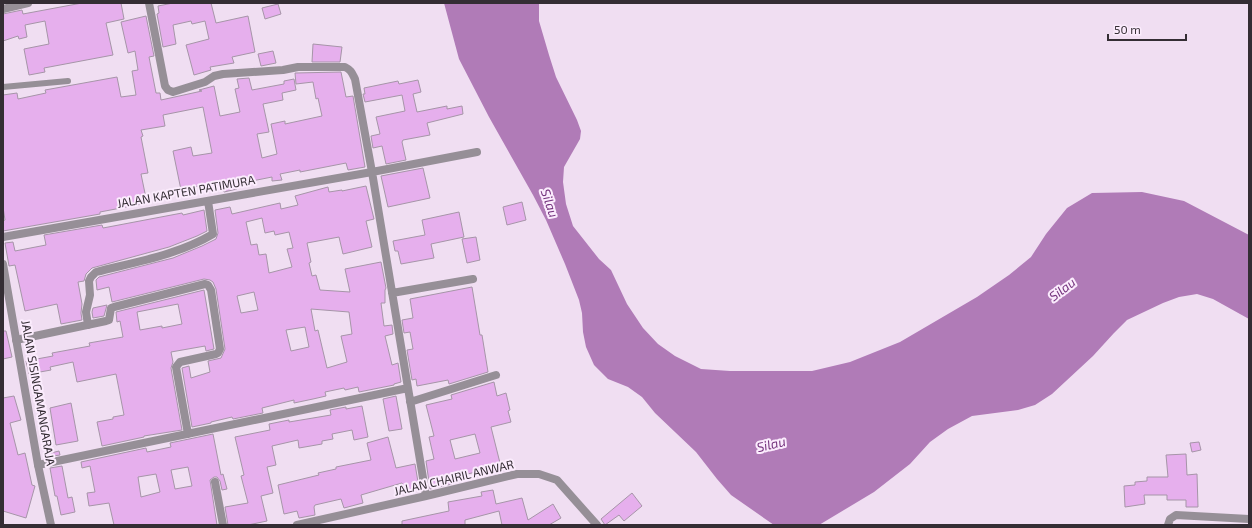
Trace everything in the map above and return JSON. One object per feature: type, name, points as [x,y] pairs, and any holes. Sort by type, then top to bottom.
[{"type":"street","points":[[3,9],[28,3]]},
{"type":"street","points":[[149,3],[165,86],[168,90],[173,92],[205,82],[214,76],[223,74],[283,70],[298,67],[345,67],[350,69],[355,79],[372,172],[426,496]]},
{"type":"street","name":"JALAN KAPTEN PATIMURA","points":[[3,237],[477,152]]},
{"type":"street","points":[[88,325],[86,312],[90,299],[90,281],[92,274],[135,263],[179,249],[213,234],[208,200]]},
{"type":"street","name":"JALAN SISINGAMANGARAJA","points":[[3,264],[38,465],[51,525]]},
{"type":"street","points":[[392,293],[473,279]]},
{"type":"street","points":[[16,340],[109,320],[111,308],[114,306],[205,284],[210,287],[220,349],[216,354],[180,362],[176,367],[188,434]]},
{"type":"street","points":[[410,402],[496,375]]},
{"type":"street","points":[[38,465],[408,388]]},
{"type":"street","name":"JALAN CHAIRIL ANWAR","points":[[297,525],[324,522],[517,474],[539,474],[557,480],[593,524]]},
{"type":"street","points":[[215,482],[223,525]]},
{"type":"street","points":[[1168,525],[1170,519],[1176,514],[1249,519]]},
{"type":"lane","points":[[3,87],[68,81]]},
{"type":"water","name":"Silau","points":[[444,3],[539,3],[539,21],[556,77],[581,131],[580,139],[564,167],[563,182],[566,204],[573,226],[599,259],[611,270],[627,304],[643,328],[658,344],[675,356],[701,369],[730,371],[812,371],[850,362],[900,342],[977,297],[1009,275],[1031,257],[1046,234],[1067,208],[1092,193],[1142,192],[1184,201],[1249,235],[1249,319],[1213,299],[1197,294],[1179,297],[1163,303],[1127,320],[1093,356],[1052,394],[1035,405],[1018,410],[972,416],[948,429],[930,442],[910,464],[874,492],[819,525],[774,525],[731,495],[696,452],[655,413],[642,397],[628,387],[608,379],[594,365],[586,347],[579,300],[565,264],[546,220],[459,59]]},
{"type":"building","points":[[82,3],[121,3],[124,19],[106,23],[113,55],[44,68],[45,72],[29,75],[24,49],[49,44],[45,21],[25,25],[27,37],[19,39],[18,36],[3,41],[3,14],[22,10],[23,14]]},
{"type":"building","points":[[173,3],[211,3],[216,23],[248,16],[255,52],[232,57],[234,63],[210,67],[211,70],[194,75],[186,45],[209,39],[205,21],[192,24],[191,21],[173,25],[176,44],[163,47],[157,14],[159,13],[158,6]]},
{"type":"building","points":[[278,4],[281,14],[265,19],[262,8]]},
{"type":"building","points":[[146,16],[154,56],[149,57],[156,93],[160,93],[161,100],[202,91],[199,90],[214,86],[220,116],[240,112],[235,89],[239,88],[237,79],[249,78],[252,90],[284,84],[284,81],[294,79],[296,90],[282,93],[283,100],[263,104],[269,132],[257,134],[262,158],[277,154],[271,124],[285,121],[285,124],[322,116],[318,98],[316,99],[313,82],[296,84],[295,73],[341,72],[346,97],[353,96],[365,167],[348,170],[346,163],[300,172],[300,170],[280,174],[282,180],[272,181],[272,177],[247,182],[236,185],[237,189],[224,192],[223,186],[204,189],[203,185],[181,190],[173,151],[191,147],[193,156],[212,153],[203,107],[163,115],[165,126],[141,130],[148,173],[141,174],[147,203],[100,212],[100,214],[3,231],[3,221],[5,220],[3,207],[3,95],[17,93],[18,99],[46,93],[45,90],[117,77],[121,97],[136,95],[132,71],[138,70],[135,51],[128,53],[121,22]]},
{"type":"building","points":[[313,44],[342,47],[340,62],[312,62]]},
{"type":"building","points":[[273,51],[276,63],[261,66],[258,54]]},
{"type":"building","points":[[418,80],[421,92],[413,94],[417,112],[447,106],[447,109],[462,106],[463,114],[427,123],[430,135],[403,140],[402,142],[406,160],[386,164],[382,146],[373,148],[371,136],[380,134],[376,117],[405,111],[402,95],[365,102],[363,94],[365,94],[364,88],[398,81],[399,84]]},
{"type":"building","points":[[423,168],[430,198],[388,207],[381,176]]},
{"type":"building","points":[[366,186],[374,219],[366,221],[372,247],[343,254],[339,237],[307,243],[312,276],[316,275],[320,290],[350,292],[345,269],[381,262],[386,288],[385,303],[381,303],[384,326],[392,325],[393,334],[385,336],[392,365],[398,363],[401,382],[394,385],[359,392],[358,387],[325,392],[326,396],[294,403],[294,400],[262,408],[263,413],[233,419],[232,417],[192,427],[182,368],[189,366],[191,378],[210,372],[208,361],[221,358],[225,349],[216,289],[213,282],[204,279],[112,302],[109,287],[97,290],[96,280],[99,277],[173,258],[216,239],[218,233],[215,210],[230,207],[232,214],[280,203],[281,209],[298,205],[295,196],[328,187],[329,192]],"holes":[[[262,218],[265,233],[274,231],[275,235],[289,232],[293,248],[287,249],[292,267],[269,273],[266,254],[259,255],[257,244],[251,245],[246,222]],[[254,292],[258,310],[241,313],[237,296]],[[311,309],[349,312],[352,334],[341,336],[347,362],[327,368],[318,330],[315,331]],[[305,327],[309,347],[291,351],[286,330]]]},
{"type":"building","points":[[522,202],[526,220],[507,225],[503,207]]},
{"type":"building","points":[[204,210],[207,231],[169,247],[92,268],[86,274],[84,281],[78,282],[82,304],[82,320],[61,324],[57,304],[25,311],[15,265],[9,266],[5,243],[13,242],[15,251],[46,245],[44,235],[102,225],[103,228],[182,213],[183,215]]},
{"type":"building","points":[[459,212],[464,237],[431,244],[434,258],[401,264],[398,251],[395,251],[393,241],[425,235],[422,220]]},
{"type":"building","points":[[476,237],[480,260],[467,263],[462,239]]},
{"type":"building","points":[[472,287],[488,372],[449,384],[448,380],[417,386],[416,379],[412,380],[407,350],[413,349],[410,332],[404,333],[402,320],[413,318],[410,299]]},
{"type":"building","points":[[204,290],[214,349],[206,351],[205,346],[171,352],[173,362],[171,368],[182,430],[144,436],[102,446],[97,422],[124,415],[116,374],[77,382],[73,362],[50,367],[51,370],[29,374],[26,361],[53,356],[52,353],[90,346],[89,343],[123,337],[120,321],[117,322],[116,312]],"holes":[[[178,304],[182,324],[140,330],[137,312]]]},
{"type":"building","points":[[107,305],[104,316],[93,318],[93,308]]},
{"type":"building","points":[[3,331],[6,331],[12,357],[3,359]]},
{"type":"building","points":[[494,382],[497,396],[506,393],[511,422],[491,427],[500,463],[479,469],[480,471],[451,478],[452,484],[430,489],[426,461],[434,459],[429,437],[434,436],[426,405],[452,399],[451,395]],"holes":[[[475,434],[480,453],[455,459],[450,440]]]},
{"type":"building","points":[[14,396],[21,420],[10,423],[18,455],[25,453],[32,485],[35,486],[26,518],[3,511],[3,398]]},
{"type":"building","points":[[396,396],[402,429],[389,431],[383,399]]},
{"type":"building","points":[[71,403],[78,441],[56,445],[50,408]]},
{"type":"building","points":[[362,406],[368,437],[354,440],[352,430],[332,434],[333,439],[322,441],[322,444],[299,448],[298,440],[272,446],[276,465],[267,467],[273,493],[261,496],[267,521],[248,525],[228,525],[225,507],[248,503],[241,476],[244,475],[235,437],[270,430],[269,424],[331,415],[330,410]]},
{"type":"building","points":[[213,434],[221,475],[223,474],[227,489],[222,490],[220,481],[217,477],[210,480],[217,525],[114,525],[109,503],[89,506],[87,493],[95,492],[90,466],[82,468],[81,462],[146,448],[147,452],[171,447],[170,443]],"holes":[[[188,467],[192,486],[175,489],[171,470]],[[156,474],[160,492],[141,497],[138,477]]]},
{"type":"building","points":[[388,437],[396,468],[415,464],[419,488],[404,491],[402,483],[361,495],[363,503],[344,508],[341,499],[315,505],[315,515],[299,518],[297,511],[284,514],[278,485],[319,475],[318,473],[336,469],[336,467],[371,460],[367,443]]},
{"type":"building","points":[[1199,442],[1201,450],[1192,452],[1190,443]]},
{"type":"building","points":[[59,451],[60,455],[47,457],[47,454]]},
{"type":"building","points":[[1186,454],[1187,475],[1197,474],[1198,507],[1186,507],[1186,500],[1167,500],[1167,495],[1144,495],[1145,504],[1125,507],[1124,486],[1135,485],[1135,482],[1147,481],[1147,477],[1168,477],[1166,455]]},
{"type":"building","points":[[62,466],[68,498],[72,497],[75,512],[61,515],[57,496],[55,496],[50,468]]},
{"type":"building","points":[[493,490],[496,504],[522,498],[528,520],[553,504],[561,518],[549,525],[502,525],[499,511],[465,520],[465,525],[402,525],[402,521],[449,511],[448,502],[482,496],[481,492]]},
{"type":"building","points":[[632,493],[642,506],[624,521],[619,515],[605,525],[601,519]]}]
